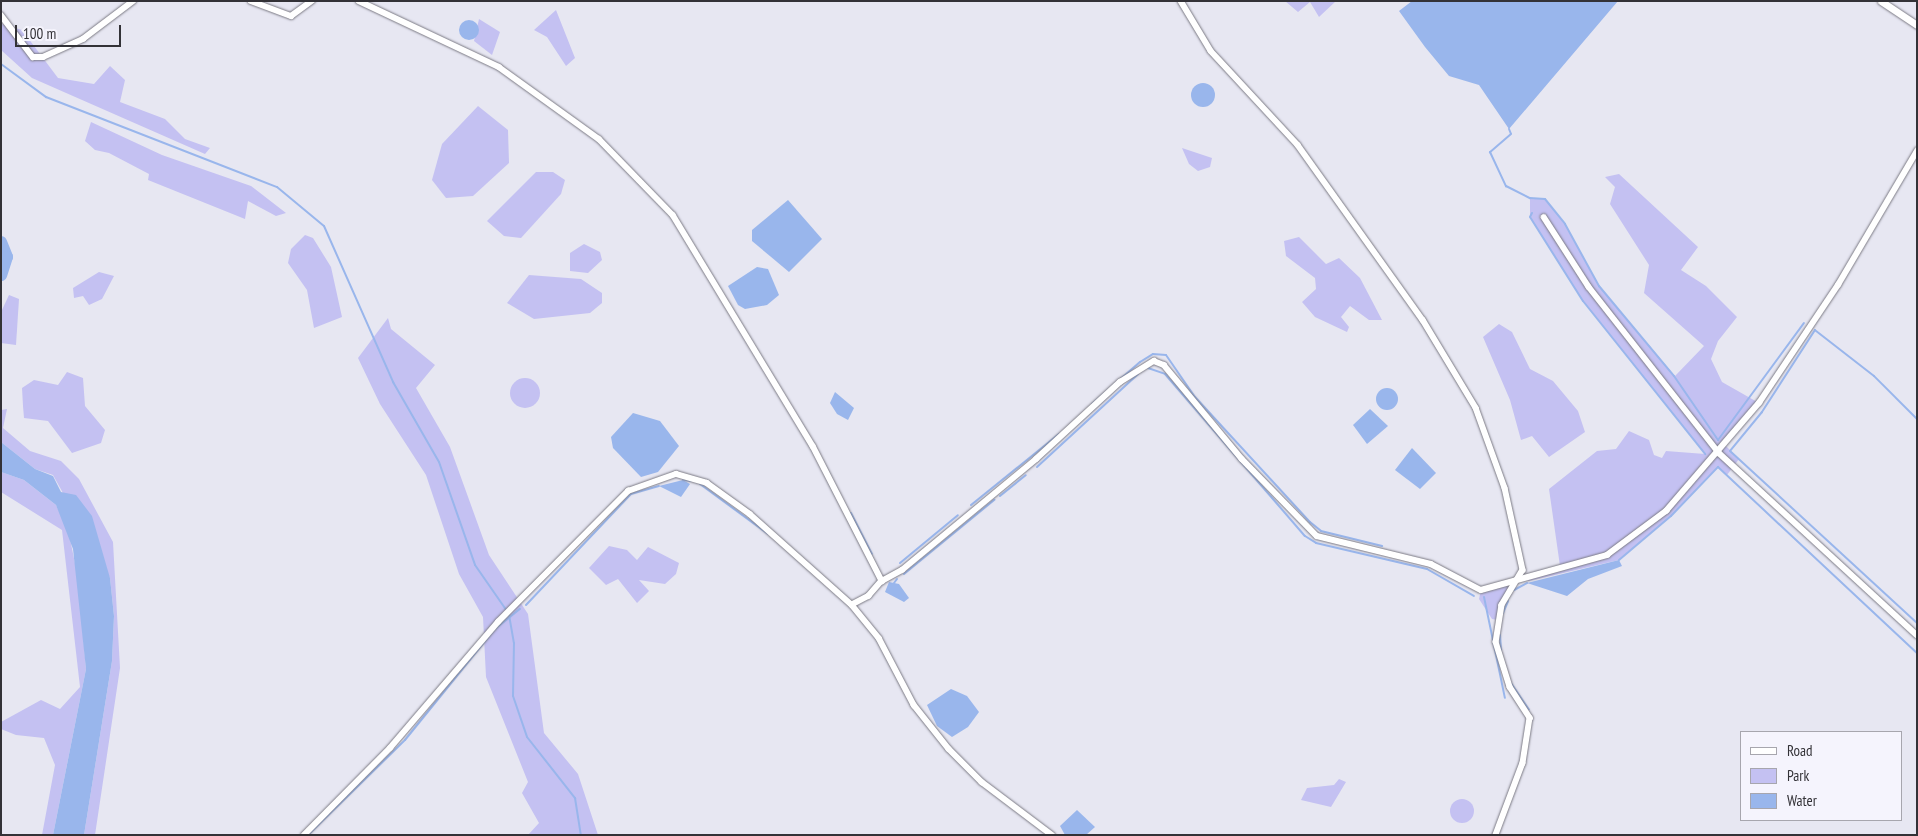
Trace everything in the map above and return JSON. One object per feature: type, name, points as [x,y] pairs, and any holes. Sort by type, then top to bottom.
[{"type":"street","points":[[1,15],[33,57],[43,57],[83,39],[133,1]]},
{"type":"street","points":[[251,1],[291,16],[312,1]]},
{"type":"street","points":[[359,1],[499,67],[599,139],[672,215],[813,446],[882,581]]},
{"type":"street","points":[[1182,1],[1211,51],[1298,145],[1466,386],[1505,488],[1523,576]]},
{"type":"street","points":[[1881,1],[1917,25]]},
{"type":"street","points":[[852,604],[869,596],[882,581],[902,570],[1009,481],[1120,382],[1154,361],[1164,364],[1242,459],[1316,536],[1431,564],[1481,590],[1492,590],[1523,576],[1607,554],[1666,512],[1719,453],[1759,403],[1834,291],[1917,151]]},
{"type":"street","points":[[1544,217],[1589,287],[1719,453],[1917,636]]},
{"type":"street","points":[[304,835],[390,748],[498,622],[517,607],[628,491],[676,474],[708,482],[750,514],[852,604],[879,638],[914,705],[948,749],[982,782],[1052,835]]},
{"type":"street","points":[[1496,835],[1523,763],[1530,731],[1530,718],[1510,687],[1496,642],[1507,594],[1523,576]]},
{"type":"green space","points":[[1285,1],[1336,1],[1319,17],[1310,2],[1298,12]]},
{"type":"green space","points":[[556,10],[575,58],[566,66],[547,37],[534,30]]},
{"type":"green space","points":[[479,19],[500,32],[492,55],[474,41]]},
{"type":"green space","points":[[1,24],[22,30],[58,78],[94,84],[110,66],[125,80],[120,102],[165,119],[185,139],[210,148],[205,154],[32,78],[1,50]]},
{"type":"green space","points":[[478,106],[508,130],[509,163],[473,196],[446,198],[432,180],[442,144]]},
{"type":"green space","points":[[91,122],[162,155],[251,186],[286,213],[276,216],[248,201],[245,219],[148,180],[149,174],[109,153],[95,150],[85,141]]},
{"type":"green space","points":[[1182,148],[1212,158],[1210,167],[1198,171],[1189,164]]},
{"type":"green space","points":[[536,172],[553,172],[565,180],[561,194],[521,238],[504,236],[487,221]]},
{"type":"green space","points":[[1619,174],[1698,247],[1681,270],[1706,286],[1737,317],[1718,341],[1711,359],[1722,382],[1759,403],[1725,445],[1739,459],[1727,475],[1718,467],[1671,516],[1619,560],[1529,581],[1523,576],[1514,585],[1498,620],[1492,619],[1479,599],[1481,590],[1540,570],[1560,566],[1549,489],[1597,451],[1616,449],[1629,431],[1649,440],[1654,455],[1662,458],[1666,451],[1705,454],[1583,301],[1530,217],[1530,198],[1545,199],[1565,224],[1599,286],[1675,376],[1704,346],[1644,293],[1649,265],[1610,204],[1615,187],[1605,177]]},
{"type":"green space","points":[[305,235],[313,238],[331,267],[342,317],[314,328],[307,290],[288,263],[291,249]]},
{"type":"green space","points":[[1299,237],[1326,264],[1339,258],[1360,278],[1382,320],[1369,320],[1350,306],[1341,317],[1349,327],[1347,332],[1315,317],[1302,302],[1316,289],[1315,278],[1286,256],[1284,241]]},
{"type":"green space","points":[[584,244],[600,252],[602,260],[588,273],[570,271],[570,253]]},
{"type":"green space","points":[[99,272],[114,276],[102,299],[89,305],[83,296],[74,298],[73,288]]},
{"type":"green space","points":[[529,275],[581,279],[602,293],[602,303],[590,313],[534,319],[507,303]]},
{"type":"green space","points":[[9,295],[19,299],[16,345],[1,343],[1,312]]},
{"type":"green space","points":[[388,318],[391,329],[435,365],[416,388],[450,447],[489,555],[528,614],[544,733],[578,774],[598,835],[528,835],[539,823],[522,793],[528,782],[486,677],[483,617],[459,574],[426,475],[380,404],[358,358]]},
{"type":"green space","points":[[1499,324],[1512,332],[1530,369],[1553,381],[1578,411],[1585,432],[1549,457],[1532,436],[1521,440],[1510,400],[1483,337]]},
{"type":"green space","points":[[67,372],[83,378],[85,406],[105,430],[101,443],[72,453],[48,421],[24,418],[23,406],[22,388],[34,380],[58,385]]},
{"type":"green space","points":[[525,378],[536,382],[540,393],[536,404],[525,408],[514,404],[510,393],[514,382]]},
{"type":"green space","points":[[7,409],[3,428],[30,451],[61,461],[79,479],[113,542],[120,668],[95,835],[84,835],[112,661],[114,616],[110,578],[53,475],[35,469],[1,442],[1,410]]},
{"type":"green space","points":[[1,472],[24,480],[56,505],[68,529],[78,578],[86,669],[53,835],[42,835],[55,765],[44,738],[16,735],[1,729],[1,722],[41,700],[60,709],[80,687],[62,530],[1,492]]},
{"type":"green space","points":[[609,546],[627,550],[637,560],[648,547],[679,563],[676,574],[665,584],[639,580],[649,591],[637,603],[618,579],[606,585],[589,568]]},
{"type":"green space","points":[[1339,779],[1346,782],[1331,807],[1301,800],[1307,788],[1334,785]]},
{"type":"green space","points":[[1462,799],[1471,802],[1474,811],[1471,820],[1462,823],[1453,820],[1450,811],[1453,802]]},
{"type":"water","points":[[1412,1],[1618,1],[1509,129],[1479,85],[1449,76],[1425,47],[1399,11]]},
{"type":"water","points":[[469,20],[476,23],[479,30],[476,37],[469,40],[462,37],[459,30],[462,23]]},
{"type":"water","points":[[1203,83],[1212,86],[1215,95],[1212,104],[1203,107],[1194,104],[1191,95],[1194,86]]},
{"type":"water","points":[[788,200],[822,239],[789,272],[752,241],[752,230]]},
{"type":"water","points":[[757,267],[768,269],[779,295],[767,305],[745,309],[738,305],[728,286]]},
{"type":"water","points":[[1387,388],[1395,391],[1398,399],[1395,407],[1387,410],[1379,407],[1376,399],[1379,391]]},
{"type":"water","points":[[835,392],[854,408],[848,420],[837,414],[830,403]]},
{"type":"water","points":[[1370,409],[1388,426],[1367,444],[1353,425]]},
{"type":"water","points":[[633,413],[660,421],[679,446],[658,472],[641,477],[613,448],[611,437]]},
{"type":"water","points":[[1,442],[35,469],[53,476],[61,492],[76,495],[92,516],[110,578],[114,616],[112,661],[84,835],[53,835],[86,669],[73,549],[56,505],[24,480],[1,472]]},
{"type":"water","points":[[1412,448],[1436,473],[1420,489],[1395,470]]},
{"type":"water","points":[[683,480],[690,484],[681,497],[659,486]]},
{"type":"water","points":[[1619,560],[1622,566],[1588,579],[1567,596],[1527,583]]},
{"type":"water","points":[[889,582],[899,584],[909,598],[904,602],[885,592]]},
{"type":"water","points":[[951,689],[967,696],[979,712],[968,727],[952,737],[937,726],[927,705]]},
{"type":"water","points":[[1077,810],[1095,827],[1086,835],[1065,835],[1060,826]]},
{"type":"waterway","points":[[1,64],[46,97],[277,187],[324,226],[393,382],[439,462],[475,565],[507,611]]},
{"type":"waterway","points":[[1509,129],[1511,134],[1490,152],[1506,186],[1530,198],[1545,199],[1565,224],[1599,286],[1674,376],[1718,440],[1804,323]]},
{"type":"waterway","points":[[1532,213],[1530,217],[1583,301],[1705,454]]},
{"type":"waterway","points":[[1,242],[7,257],[1,275]]},
{"type":"waterway","points":[[1917,419],[1874,376],[1815,330],[1762,412],[1730,451],[1917,623]]},
{"type":"waterway","points":[[1092,404],[1140,362],[1153,354],[1166,355],[1195,397],[1310,522],[1321,531],[1382,546]]},
{"type":"waterway","points":[[1148,368],[1165,374],[1305,536],[1316,543],[1427,569],[1474,596]]},
{"type":"waterway","points":[[1037,467],[1138,374]]},
{"type":"waterway","points":[[971,505],[1059,434]]},
{"type":"waterway","points":[[1619,560],[1671,516],[1718,467],[1917,653]]},
{"type":"waterway","points":[[1000,496],[1026,475]]},
{"type":"waterway","points":[[683,480],[691,481]]},
{"type":"waterway","points":[[700,484],[768,534]]},
{"type":"waterway","points":[[526,605],[631,494],[659,486]]},
{"type":"waterway","points":[[904,574],[994,500]]},
{"type":"waterway","points":[[851,513],[872,554]]},
{"type":"waterway","points":[[900,563],[958,515]]},
{"type":"waterway","points":[[894,583],[897,579]]},
{"type":"waterway","points":[[1514,590],[1527,583]]},
{"type":"waterway","points":[[1484,597],[1505,698]]},
{"type":"waterway","points":[[1503,613],[1508,601]]},
{"type":"waterway","points":[[308,835],[405,740],[495,629],[520,609]]},
{"type":"waterway","points":[[509,615],[514,643],[513,696],[527,737],[575,798],[581,835]]},
{"type":"waterway","points":[[1500,635],[1501,650]]},
{"type":"waterway","points":[[1511,683],[1529,710]]}]
